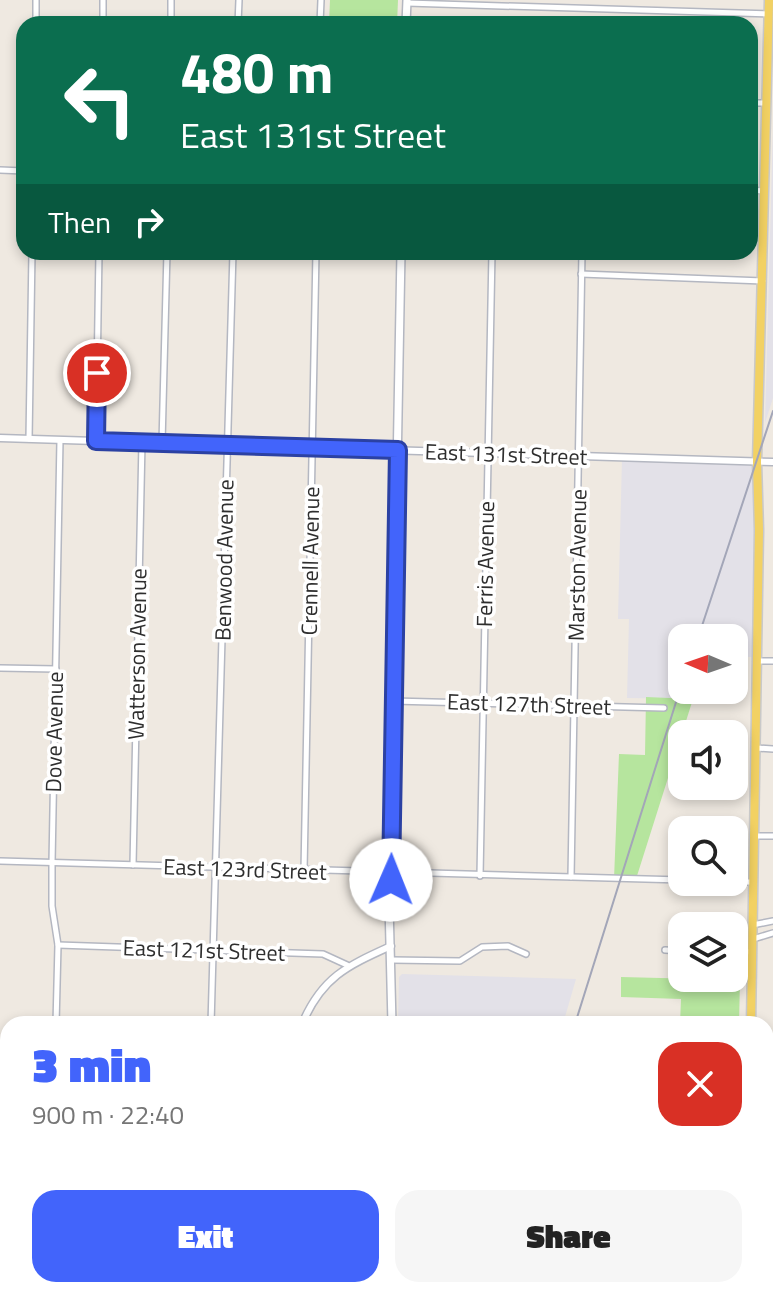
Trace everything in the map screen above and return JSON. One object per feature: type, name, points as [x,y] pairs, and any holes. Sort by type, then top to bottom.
[{"type":"main road","points":[[751,1016],[757,462],[769,0]]},
{"type":"main road","points":[[392,1016],[393,701],[401,260]]},
{"type":"street","points":[[407,1],[769,14]]},
{"type":"street","points":[[758,103],[766,103]]},
{"type":"street","points":[[758,191],[764,191]]},
{"type":"street","points":[[29,439],[32,260]]},
{"type":"street","points":[[96,441],[99,260]]},
{"type":"street","points":[[162,443],[167,260]]},
{"type":"street","name":"Benwood Avenue","points":[[211,1016],[233,260]]},
{"type":"street","name":"Crennell Avenue","points":[[304,871],[316,260]]},
{"type":"street","name":"Ferris Avenue","points":[[480,876],[492,260]]},
{"type":"street","name":"Marston Avenue","points":[[571,877],[582,260]]},
{"type":"street","points":[[581,274],[763,281]]},
{"type":"street","name":"East 131st Street","points":[[0,438],[773,462]]},
{"type":"street","name":"Dove Avenue","points":[[56,1016],[58,945],[52,906],[52,863],[60,440]]},
{"type":"street","name":"Watterson Avenue","points":[[133,865],[142,442]]},
{"type":"street","points":[[757,661],[773,661]]},
{"type":"street","points":[[0,668],[56,669]]},
{"type":"street","name":"East 127th Street","points":[[393,701],[664,708]]},
{"type":"street","points":[[755,748],[773,749]]},
{"type":"street","points":[[753,836],[773,836]]},
{"type":"street","name":"East 123rd Street","points":[[0,861],[668,880]]},
{"type":"street","points":[[752,925],[773,921]]},
{"type":"street","points":[[752,940],[773,933]]},
{"type":"street","name":"East 121st Street","points":[[58,945],[323,954],[347,965]]},
{"type":"street","points":[[306,1016],[319,992],[347,965],[391,946]]},
{"type":"street","points":[[392,960],[460,961],[482,947],[508,946],[526,954]]},
{"type":"street","points":[[748,952],[752,952]]},
{"type":"shaded area","points":[[773,125],[773,398],[765,423]]},
{"type":"shaded area","points":[[622,458],[757,462],[757,657],[748,657],[748,624],[668,624],[668,699],[627,698],[629,619],[618,619]]},
{"type":"shaded area","points":[[402,974],[576,979],[565,1016],[398,1016],[399,977]]},
{"type":"green space","points":[[330,0],[398,0],[397,16],[329,16]]},
{"type":"green space","points":[[646,697],[668,698],[668,704],[691,704],[686,720],[668,720],[668,778],[636,879],[614,879],[619,754],[645,755]]},
{"type":"green space","points":[[621,977],[668,978],[668,992],[740,992],[739,1016],[680,1016],[681,999],[621,997]]},
{"type":"railway","points":[[703,624],[773,411]]},
{"type":"railway","points":[[578,1016],[675,704]]},
{"type":"route","points":[[97,373],[96,441],[398,450],[391,880]]}]
